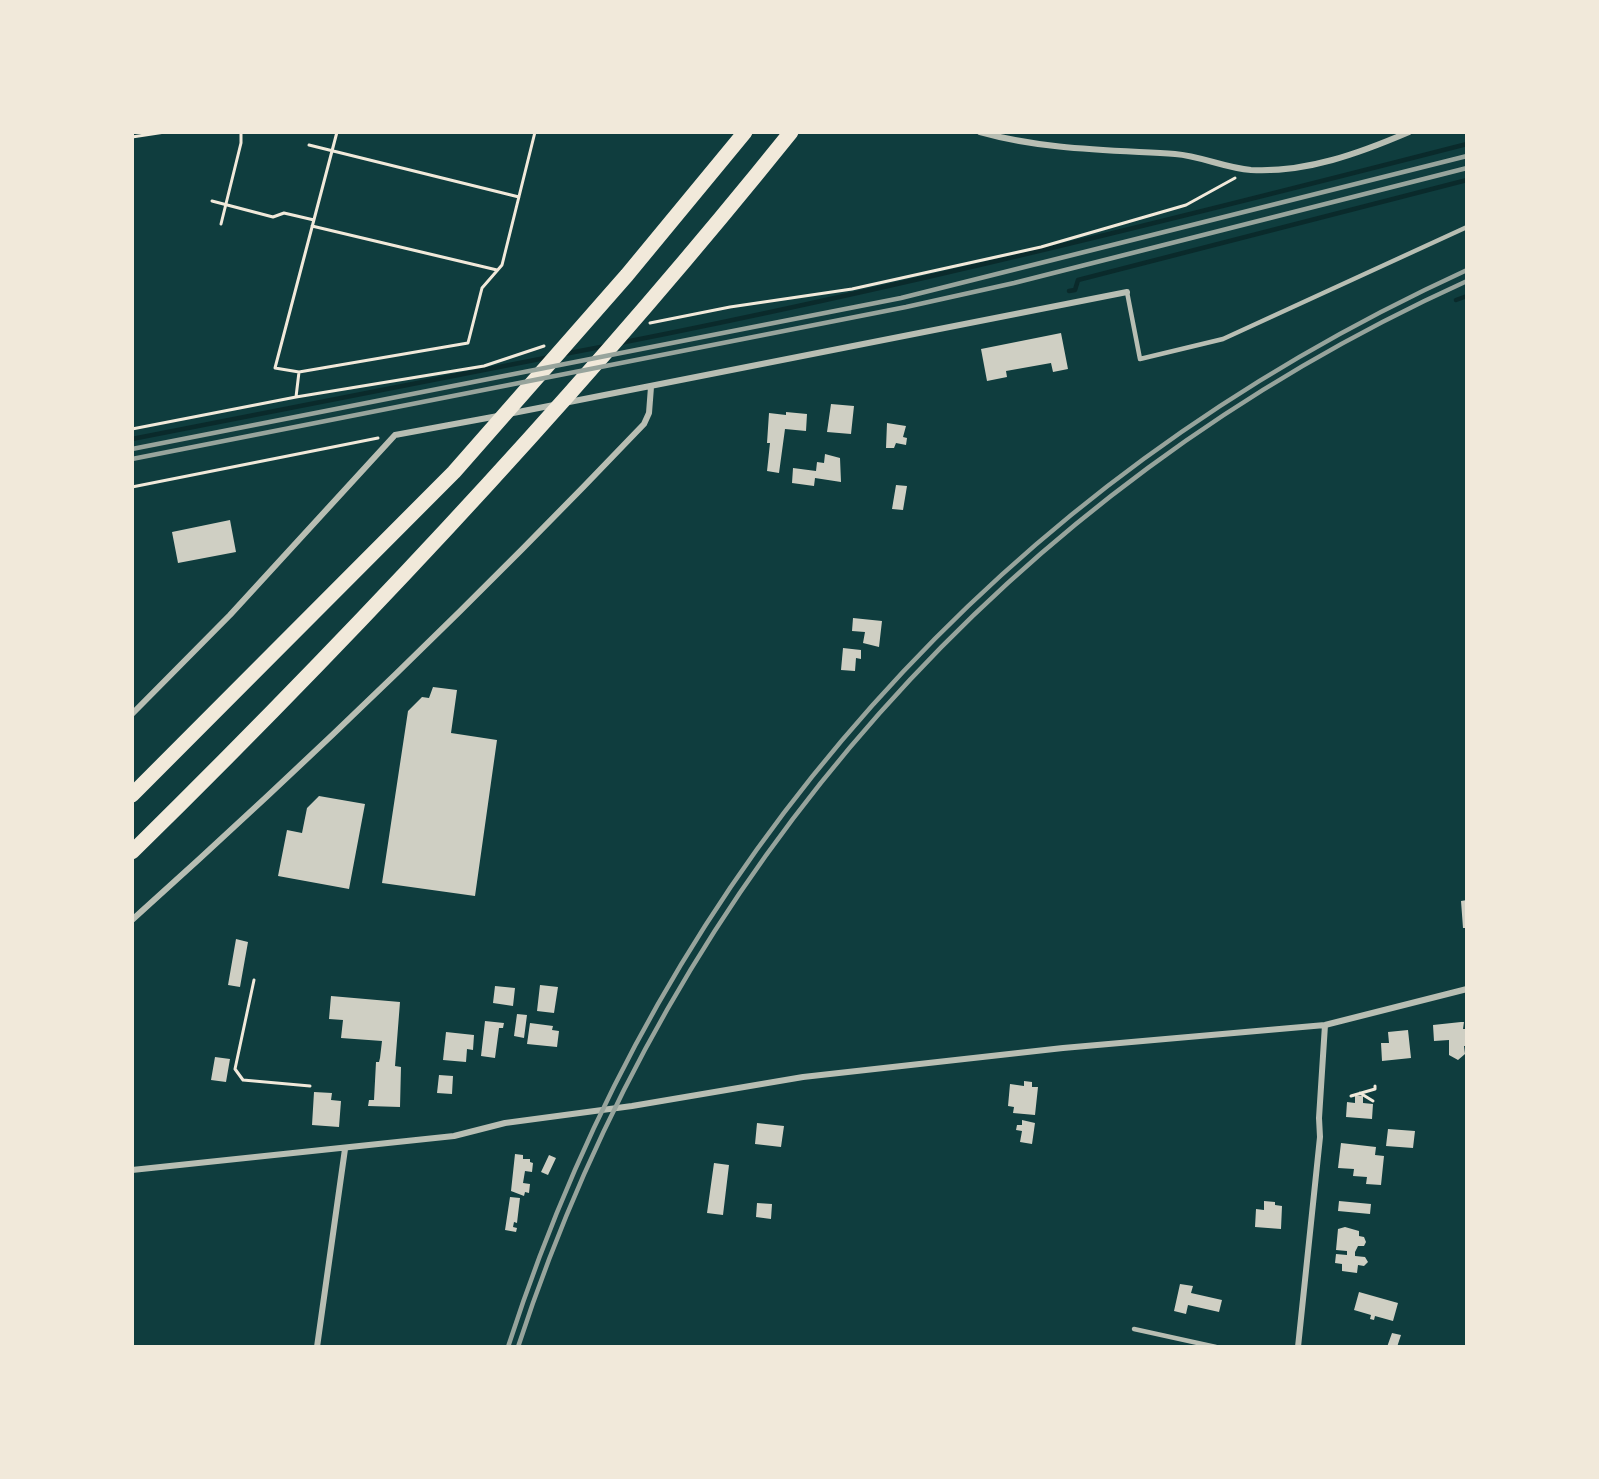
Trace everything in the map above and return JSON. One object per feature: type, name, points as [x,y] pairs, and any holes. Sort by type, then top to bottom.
[{"type":"highway","points":[[132,795],[454,472],[627,275],[745,132]]},
{"type":"highway","points":[[132,852],[322,663],[499,473],[672,276],[791,132]]},
{"type":"street","points":[[980,132],[1036,144],[1178,154],[1250,170],[1284,168],[1338,159],[1409,132]]},
{"type":"street","points":[[132,714],[230,615],[395,435],[651,387],[759,363],[1127,292]]},
{"type":"street","points":[[132,920],[453,621],[561,511],[644,424],[649,413],[651,387]]},
{"type":"street","points":[[132,1170],[454,1136],[505,1123],[803,1077],[1063,1048],[1325,1025],[1467,989]]},
{"type":"street","points":[[1298,1347],[1320,1137],[1318,1118],[1325,1025]]},
{"type":"street","points":[[317,1347],[345,1149]]},
{"type":"lane","points":[[1127,292],[1140,359],[1223,339],[1467,227]]},
{"type":"lane","points":[[1134,1329],[1216,1347]]},
{"type":"path","points":[[132,137],[165,132]]},
{"type":"path","points":[[221,224],[241,142],[241,132]]},
{"type":"path","points":[[337,132],[276,368],[299,372],[468,343],[482,288],[502,265],[535,132]]},
{"type":"path","points":[[309,145],[519,197]]},
{"type":"path","points":[[641,325],[730,307],[852,289],[1041,247],[1186,206],[1250,170]]},
{"type":"path","points":[[213,201],[273,217],[284,213],[314,220]]},
{"type":"path","points":[[312,226],[497,270]]},
{"type":"path","points":[[132,429],[296,397],[484,366],[552,344]]},
{"type":"path","points":[[296,397],[299,372]]},
{"type":"path","points":[[132,487],[395,435]]},
{"type":"path","points":[[254,980],[235,1070],[243,1080],[309,1086]]},
{"type":"path","points":[[1351,1096],[1375,1089],[1375,1086]]},
{"type":"path","points":[[1360,1093],[1373,1101]]},
{"type":"building","points":[[1061,333],[1068,369],[1053,372],[1051,363],[1006,371],[1007,377],[987,381],[981,349]]},
{"type":"building","points":[[831,404],[854,406],[851,434],[827,432]]},
{"type":"building","points":[[786,412],[807,414],[806,431],[785,429],[779,473],[767,471],[770,443],[767,443],[769,413],[786,415]]},
{"type":"building","points":[[887,423],[906,426],[903,437],[907,438],[906,445],[896,443],[894,448],[886,448]]},
{"type":"building","points":[[825,454],[840,458],[841,482],[815,478],[814,486],[792,483],[793,468],[816,471],[817,462],[824,463]]},
{"type":"building","points":[[896,485],[907,486],[903,510],[892,509]]},
{"type":"building","points":[[230,520],[236,552],[178,563],[172,532]]},
{"type":"building","points":[[853,618],[882,621],[879,647],[863,643],[865,632],[852,631]]},
{"type":"building","points":[[843,648],[861,650],[861,659],[856,658],[855,671],[841,670]]},
{"type":"building","points":[[433,687],[457,690],[451,733],[497,740],[475,896],[382,883],[408,711],[422,697],[429,698]]},
{"type":"building","points":[[319,796],[365,804],[349,889],[278,876],[287,830],[302,833],[307,808]]},
{"type":"building","points":[[1467,900],[1467,928],[1463,928],[1461,901]]},
{"type":"building","points":[[236,939],[248,942],[240,987],[228,985]]},
{"type":"building","points":[[540,985],[558,987],[554,1013],[537,1011]]},
{"type":"building","points":[[495,986],[515,988],[513,1006],[493,1003]]},
{"type":"building","points":[[331,996],[400,1002],[395,1066],[401,1067],[400,1107],[368,1106],[369,1100],[374,1100],[376,1062],[379,1062],[382,1041],[341,1038],[343,1020],[329,1019]]},
{"type":"building","points":[[517,1014],[527,1015],[524,1038],[514,1036]]},
{"type":"building","points":[[485,1021],[504,1023],[503,1028],[499,1028],[495,1058],[481,1056]]},
{"type":"building","points":[[1464,1022],[1463,1029],[1467,1029],[1467,1046],[1464,1046],[1465,1054],[1458,1060],[1449,1055],[1449,1040],[1434,1041],[1433,1025]]},
{"type":"building","points":[[530,1023],[553,1026],[552,1030],[559,1031],[557,1047],[527,1044]]},
{"type":"building","points":[[1408,1030],[1411,1058],[1382,1061],[1381,1043],[1389,1043],[1388,1032]]},
{"type":"building","points":[[446,1032],[474,1035],[473,1050],[467,1049],[466,1062],[443,1060]]},
{"type":"building","points":[[215,1057],[230,1059],[226,1082],[211,1080]]},
{"type":"building","points":[[439,1075],[453,1076],[452,1094],[437,1093]]},
{"type":"building","points":[[1024,1081],[1032,1082],[1032,1087],[1038,1087],[1035,1115],[1013,1113],[1014,1107],[1008,1106],[1010,1084],[1024,1086]]},
{"type":"building","points":[[314,1092],[332,1093],[331,1100],[341,1101],[339,1127],[312,1125]]},
{"type":"building","points":[[1355,1095],[1363,1096],[1363,1103],[1373,1104],[1372,1119],[1346,1117],[1347,1102],[1355,1103]]},
{"type":"building","points":[[1022,1120],[1035,1123],[1032,1144],[1020,1142],[1022,1131],[1016,1130],[1017,1125],[1022,1125]]},
{"type":"building","points":[[757,1123],[784,1126],[781,1147],[755,1144]]},
{"type":"building","points":[[1388,1129],[1415,1131],[1413,1148],[1386,1146]]},
{"type":"building","points":[[1341,1143],[1376,1147],[1375,1155],[1384,1156],[1381,1185],[1366,1184],[1367,1177],[1353,1176],[1354,1169],[1338,1168]]},
{"type":"building","points":[[515,1154],[523,1155],[523,1159],[530,1159],[533,1163],[532,1172],[525,1171],[523,1183],[530,1184],[529,1193],[525,1192],[524,1196],[511,1191]]},
{"type":"building","points":[[549,1155],[556,1158],[548,1175],[541,1172]]},
{"type":"building","points":[[714,1163],[729,1165],[723,1215],[707,1213]]},
{"type":"building","points":[[510,1197],[520,1198],[517,1223],[514,1222],[513,1227],[517,1228],[516,1232],[505,1230]]},
{"type":"building","points":[[1264,1201],[1275,1202],[1275,1205],[1282,1206],[1281,1229],[1255,1227],[1256,1209],[1264,1210]]},
{"type":"building","points":[[1339,1201],[1371,1204],[1370,1214],[1338,1211]]},
{"type":"building","points":[[757,1203],[772,1204],[771,1219],[756,1217]]},
{"type":"building","points":[[1345,1227],[1359,1231],[1359,1236],[1364,1237],[1366,1242],[1364,1246],[1358,1246],[1355,1252],[1355,1256],[1365,1257],[1368,1262],[1364,1266],[1358,1265],[1357,1273],[1342,1271],[1342,1264],[1335,1263],[1336,1254],[1347,1255],[1347,1251],[1336,1250],[1338,1229]]},
{"type":"building","points":[[1180,1284],[1193,1286],[1191,1293],[1222,1300],[1219,1312],[1188,1305],[1186,1314],[1174,1311]]},
{"type":"building","points":[[1359,1292],[1398,1303],[1393,1321],[1375,1316],[1374,1320],[1370,1319],[1371,1315],[1354,1310]]},
{"type":"building","points":[[1392,1333],[1401,1335],[1397,1347],[1387,1347]]},
{"type":"waterway","points":[[620,343],[939,274],[1151,224],[1467,144]]},
{"type":"waterway","points":[[1069,291],[1075,290],[1078,280],[1467,180]]},
{"type":"waterway","points":[[1456,300],[1467,296]]},
{"type":"waterway","points":[[564,354],[606,346]]},
{"type":"waterway","points":[[132,439],[550,357]]},
{"type":"railway","points":[[132,449],[901,298],[1467,156]]},
{"type":"railway","points":[[132,459],[906,307],[1014,283],[1467,168]]},
{"type":"railway","points":[[508,1347],[575,1170],[659,1003],[758,848],[872,706],[1001,576],[1143,460],[1299,357],[1467,270]]},
{"type":"railway","points":[[518,1347],[585,1173],[667,1009],[766,856],[879,714],[1007,584],[1148,468],[1301,367],[1467,281]]}]
